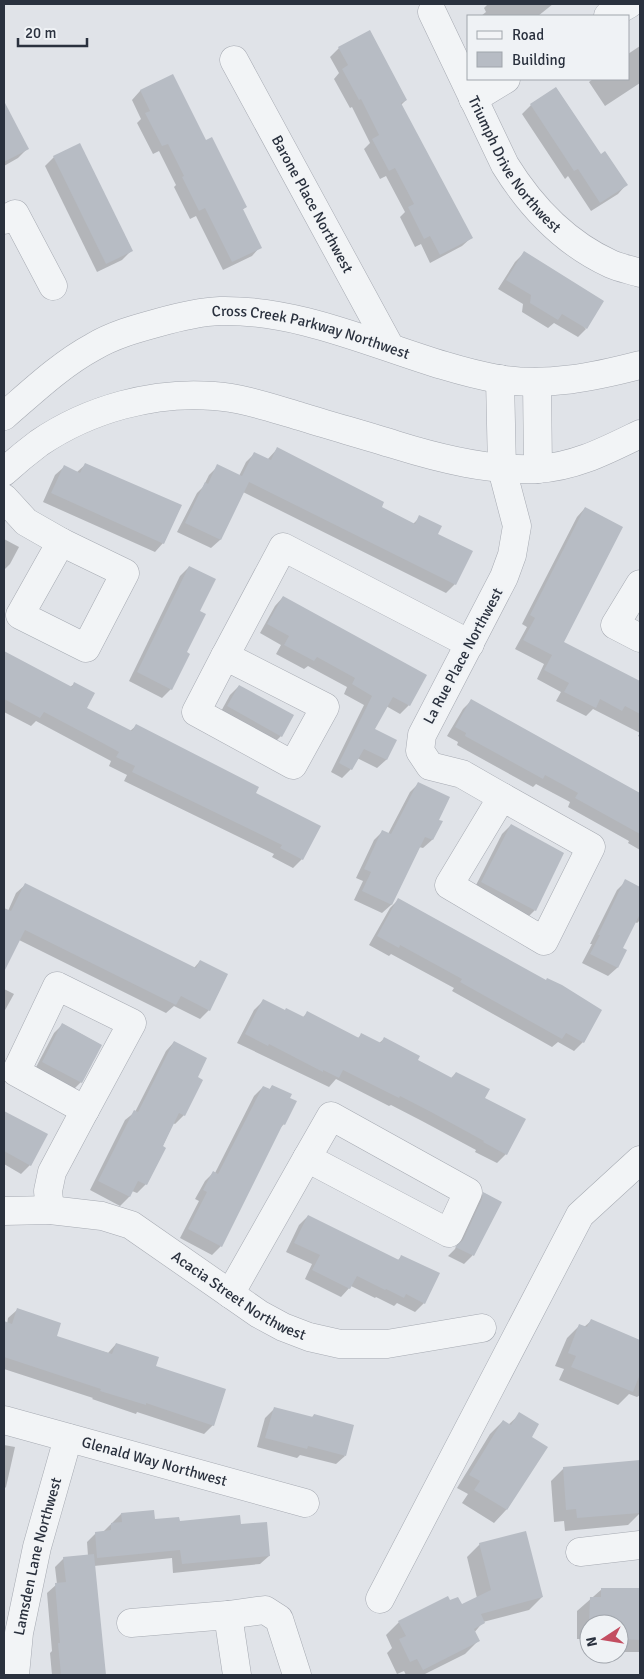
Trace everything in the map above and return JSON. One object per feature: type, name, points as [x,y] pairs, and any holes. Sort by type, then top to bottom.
[{"type":"street","points":[[610,15],[629,4]]},
{"type":"street","name":"Triumph Drive Northwest","points":[[432,12],[505,165],[519,188],[543,217],[572,242],[611,264],[640,273]]},
{"type":"street","name":"Barone Place Northwest","points":[[234,60],[390,347]]},
{"type":"street","points":[[473,99],[504,80]]},
{"type":"street","points":[[4,220],[15,214],[53,286]]},
{"type":"street","name":"Cross Creek Parkway Northwest","points":[[4,416],[57,371],[94,346],[129,330],[185,315],[219,311],[248,312],[301,320],[467,372],[500,379],[537,382],[596,376],[640,365]]},
{"type":"street","name":"La Rue Place Northwest","points":[[500,379],[502,469],[517,526],[512,555],[504,577],[422,735],[420,751],[430,766],[462,774],[591,847],[544,941],[450,885],[502,797]]},
{"type":"street","points":[[537,382],[538,469]]},
{"type":"street","points":[[4,472],[39,443],[79,420],[128,403],[182,395],[215,396],[251,402],[427,454],[502,469],[538,469],[563,465],[594,456],[640,434]]},
{"type":"street","points":[[4,498],[26,522],[62,542]]},
{"type":"street","points":[[225,656],[325,707],[293,765],[196,712],[225,656],[283,547],[470,644]]},
{"type":"street","points":[[640,584],[615,625],[640,638]]},
{"type":"street","points":[[50,1210],[48,1191],[52,1172],[132,1023],[57,986],[16,1072],[85,1110]]},
{"type":"street","points":[[230,1294],[331,1116],[468,1192],[449,1233],[308,1158]]},
{"type":"street","points":[[380,1599],[580,1215],[640,1160]]},
{"type":"street","name":"Acacia Street Northwest","points":[[4,1212],[50,1210],[102,1216],[130,1225],[259,1314],[309,1337],[340,1344],[387,1344],[482,1328]]},
{"type":"street","name":"Glenald Way Northwest","points":[[4,1420],[305,1504]]},
{"type":"street","name":"Lamsden Lane Northwest","points":[[15,1675],[19,1633],[37,1547],[68,1438]]},
{"type":"street","points":[[580,1552],[640,1545]]},
{"type":"street","points":[[131,1623],[265,1610],[279,1618],[297,1675]]},
{"type":"street","points":[[228,1615],[237,1675]]},
{"type":"building","points":[[370,30],[407,100],[401,103],[473,238],[440,255],[430,236],[424,239],[408,207],[414,204],[395,168],[389,171],[372,139],[379,135],[361,99],[359,100],[342,69],[348,65],[338,47]]},
{"type":"building","points":[[173,74],[206,140],[212,137],[247,207],[243,209],[262,248],[232,262],[205,208],[199,211],[168,144],[162,146],[145,113],[150,111],[140,90]]},
{"type":"building","points":[[556,87],[601,154],[605,151],[628,185],[600,203],[578,169],[574,171],[530,104]]},
{"type":"building","points":[[4,101],[29,149],[4,162]]},
{"type":"building","points":[[80,143],[133,251],[106,264],[53,156]]},
{"type":"building","points":[[524,251],[604,301],[587,329],[562,314],[558,320],[530,303],[531,295],[506,280]]},
{"type":"building","points":[[277,447],[384,502],[382,507],[415,524],[419,515],[442,526],[438,534],[473,551],[456,585],[249,482],[221,540],[185,523],[205,482],[208,484],[217,464],[242,476],[254,452],[271,460]]},
{"type":"building","points":[[85,463],[182,505],[164,544],[51,493],[64,465],[80,473]]},
{"type":"building","points":[[585,507],[623,527],[564,642],[640,681],[640,714],[625,706],[622,711],[600,699],[596,708],[564,692],[569,683],[544,670],[552,655],[523,640],[535,618],[530,615]]},
{"type":"building","points":[[189,566],[216,579],[200,611],[206,614],[187,652],[190,654],[172,690],[137,672]]},
{"type":"building","points":[[283,596],[427,675],[410,706],[393,697],[375,729],[397,740],[387,760],[364,749],[352,770],[339,763],[372,696],[352,684],[355,678],[317,657],[314,661],[284,645],[289,636],[267,624]]},
{"type":"building","points":[[4,651],[72,687],[74,682],[95,693],[87,708],[132,731],[136,724],[259,787],[256,793],[321,826],[303,860],[280,848],[282,845],[132,772],[135,766],[116,757],[119,752],[97,740],[44,712],[40,718],[4,699]]},
{"type":"building","points":[[239,685],[294,715],[282,737],[227,706]]},
{"type":"building","points":[[471,699],[640,793],[640,834],[575,798],[578,793],[545,775],[543,779],[465,736],[466,733],[455,727]]},
{"type":"building","points":[[418,782],[450,797],[439,820],[443,821],[433,840],[425,837],[392,905],[362,891],[371,872],[364,869],[382,830],[391,834]]},
{"type":"building","points":[[511,824],[564,853],[536,911],[481,882]]},
{"type":"building","points":[[625,879],[640,887],[640,914],[623,948],[627,950],[618,968],[590,954]]},
{"type":"building","points":[[25,883],[196,968],[200,960],[228,974],[210,1011],[181,996],[176,1005],[25,930],[4,972],[4,908],[11,911]]},
{"type":"building","points":[[398,898],[546,980],[547,978],[562,985],[602,1010],[584,1043],[566,1033],[562,1039],[460,982],[462,979],[400,945],[399,948],[377,936]]},
{"type":"building","points":[[263,999],[304,1017],[307,1011],[359,1038],[361,1033],[381,1043],[384,1037],[420,1056],[418,1060],[452,1078],[456,1072],[490,1089],[485,1098],[526,1119],[507,1155],[400,1096],[399,1098],[343,1070],[339,1078],[323,1070],[323,1072],[269,1044],[268,1046],[245,1034]]},
{"type":"building","points":[[62,1023],[102,1045],[82,1083],[42,1062]]},
{"type":"building","points":[[174,1041],[207,1058],[198,1077],[203,1080],[185,1116],[179,1113],[163,1146],[166,1148],[147,1185],[138,1181],[130,1197],[98,1181],[134,1110],[138,1112]]},
{"type":"building","points":[[272,1085],[292,1094],[290,1098],[297,1101],[285,1125],[283,1124],[222,1247],[188,1229],[207,1192],[203,1190],[213,1171],[218,1174],[263,1086],[270,1089]]},
{"type":"building","points":[[4,1111],[48,1134],[31,1166],[4,1151]]},
{"type":"building","points":[[483,1192],[502,1202],[474,1256],[455,1247],[463,1240],[482,1199]]},
{"type":"building","points":[[308,1215],[399,1260],[401,1255],[440,1273],[425,1304],[406,1294],[404,1298],[357,1276],[350,1289],[312,1270],[320,1255],[294,1243]]},
{"type":"building","points":[[17,1308],[61,1323],[57,1336],[112,1354],[116,1343],[159,1357],[156,1366],[226,1389],[214,1426],[146,1403],[146,1405],[100,1391],[101,1389],[4,1357],[4,1321],[12,1324]]},
{"type":"building","points":[[591,1319],[640,1340],[640,1374],[633,1392],[571,1367],[576,1356],[568,1353],[579,1324],[587,1327]]},
{"type":"building","points":[[274,1407],[313,1417],[314,1414],[354,1425],[346,1456],[308,1446],[307,1449],[265,1438]]},
{"type":"building","points":[[519,1412],[539,1424],[532,1437],[548,1447],[507,1510],[474,1490],[480,1481],[469,1475],[503,1420],[511,1425]]},
{"type":"building","points":[[640,1460],[640,1513],[577,1518],[576,1509],[566,1510],[563,1467]]},
{"type":"building","points":[[154,1510],[155,1519],[179,1517],[180,1521],[240,1515],[241,1524],[267,1522],[270,1556],[182,1564],[180,1550],[97,1558],[95,1532],[111,1530],[111,1523],[122,1522],[121,1513]]},
{"type":"building","points":[[526,1531],[543,1597],[481,1614],[485,1623],[474,1629],[480,1641],[423,1670],[417,1659],[410,1662],[399,1639],[406,1636],[398,1621],[448,1596],[450,1600],[458,1597],[462,1604],[491,1590],[479,1543]]},
{"type":"building","points":[[94,1554],[106,1675],[61,1675],[55,1583],[66,1582],[63,1557]]},
{"type":"building","points":[[601,1588],[640,1588],[640,1640],[629,1639],[629,1614],[589,1614],[590,1597],[601,1597]]}]
